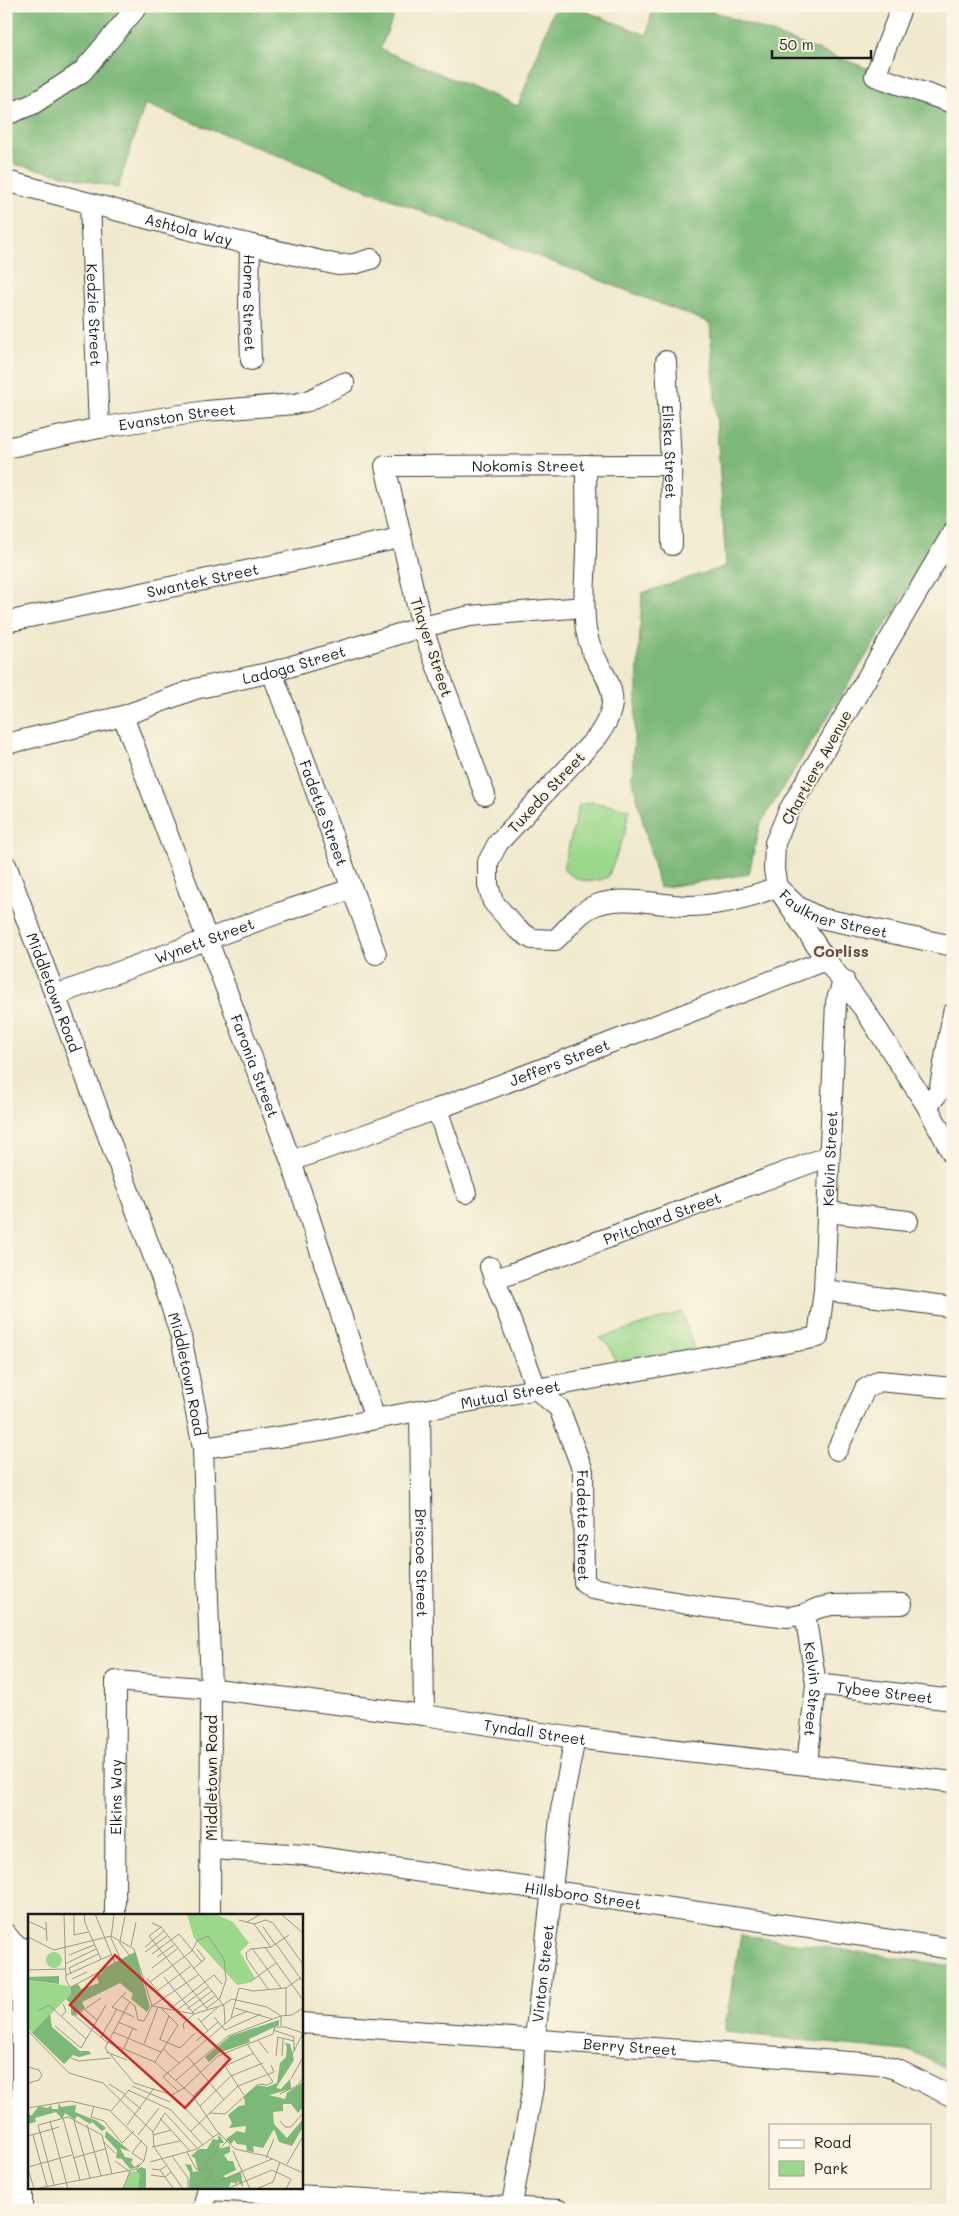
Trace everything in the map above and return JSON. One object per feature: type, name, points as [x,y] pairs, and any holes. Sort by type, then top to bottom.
[{"type":"street","points":[[6,115],[33,104],[82,72],[138,6]]},
{"type":"street","points":[[902,6],[875,76],[953,103]]},
{"type":"street","name":"Ashtola Way","points":[[6,181],[250,245],[338,265],[354,264],[371,259]]},
{"type":"street","name":"Kedzie Street","points":[[90,203],[99,428]]},
{"type":"street","name":"Horne Street","points":[[250,245],[249,305],[252,360]]},
{"type":"street","name":"Eliska Street","points":[[666,361],[672,465],[672,545]]},
{"type":"street","name":"Evanston Street","points":[[6,448],[99,428],[206,411],[294,404],[308,401],[344,383]]},
{"type":"street","name":"Tuxedo Street","points":[[586,465],[584,607],[586,632],[611,690],[613,706],[610,719],[598,736],[498,843],[488,862],[488,885],[493,902],[518,929],[532,939],[555,940],[581,914],[595,905],[620,902],[690,906]]},
{"type":"street","name":"Nokomis Street","points":[[385,466],[672,465]]},
{"type":"street","name":"Thayer Street","points":[[385,466],[400,538],[422,627],[485,795]]},
{"type":"street","name":"Chartiers Avenue","points":[[953,532],[789,810],[775,843],[774,869],[777,887],[826,960],[844,980],[927,1106],[953,1155]]},
{"type":"street","name":"Swantek Street","points":[[6,622],[400,538]]},
{"type":"street","name":"Ladoga Street","points":[[6,744],[122,716],[195,689],[272,672],[422,627],[470,616],[584,607]]},
{"type":"street","name":"Fadette Street","points":[[272,672],[376,954]]},
{"type":"street","name":"Faronia Street","points":[[122,716],[291,1161],[376,1419]]},
{"type":"street","name":"Middletown Road","points":[[6,865],[165,1287],[181,1337],[203,1448],[211,1689],[212,1849],[210,1914]]},
{"type":"street","name":"Faulkner Street","points":[[690,906],[738,901],[777,887],[797,906],[820,918],[953,946]]},
{"type":"street","name":"Wynett Street","points":[[56,994],[207,938],[352,889]]},
{"type":"street","name":"Jeffers Street","points":[[291,1161],[437,1109],[826,960]]},
{"type":"street","name":"Kelvin Street","points":[[818,1337],[824,1290],[836,1002],[844,980]]},
{"type":"street","points":[[927,1106],[939,1092],[953,1013]]},
{"type":"street","points":[[927,1106],[953,1102]]},
{"type":"street","points":[[437,1109],[466,1193]]},
{"type":"street","name":"Pritchard Street","points":[[492,1274],[829,1156]]},
{"type":"street","points":[[827,1212],[908,1221]]},
{"type":"street","name":"Fadette Street","points":[[492,1274],[538,1390],[559,1408],[583,1471],[584,1582],[592,1588],[604,1591],[705,1607],[788,1617],[805,1614]]},
{"type":"street","points":[[824,1290],[953,1307]]},
{"type":"street","name":"Mutual Street","points":[[203,1448],[328,1430],[376,1419],[818,1337]]},
{"type":"street","points":[[837,1450],[865,1389],[879,1381],[953,1388]]},
{"type":"street","name":"Briscoe Street","points":[[420,1412],[424,1715]]},
{"type":"street","points":[[805,1614],[818,1608],[832,1605],[902,1604]]},
{"type":"street","name":"Kelvin Street","points":[[805,1614],[816,1684],[807,1764]]},
{"type":"street","name":"Tyndall Street","points":[[116,1681],[211,1689],[424,1715],[575,1738],[953,1782]]},
{"type":"street","name":"Elkins Way","points":[[115,1914],[116,1681]]},
{"type":"street","name":"Tybee Street","points":[[816,1684],[953,1700]]},
{"type":"street","name":"Vinton Street","points":[[511,2208],[533,2087],[534,2038],[551,1892],[561,1810],[575,1738]]},
{"type":"street","name":"Hillsboro Street","points":[[212,1849],[305,1855],[953,1950]]},
{"type":"street","points":[[6,1934],[25,1950],[22,2210]]},
{"type":"street","name":"Berry Street","points":[[302,2023],[534,2038],[878,2064],[898,2070],[953,2097]]},
{"type":"street","points":[[204,2210],[208,2189],[559,2210]]},
{"type":"green space","points":[[8,6],[380,6],[395,13],[380,49],[518,106],[555,6],[572,6],[647,35],[653,6],[699,6],[953,100],[953,518],[759,826],[749,874],[659,888],[632,777],[642,593],[726,566],[710,323],[145,104],[118,188],[6,162],[6,10]]},
{"type":"green space","points":[[592,802],[629,809],[625,833],[608,877],[596,881],[578,879],[563,869],[579,805]]},
{"type":"green space","points":[[682,1312],[694,1349],[616,1363],[609,1345],[600,1338]]},
{"type":"green space","points":[[741,1935],[953,1966],[953,2073],[914,2052],[724,2032]]},
{"type":"district","name":"Corliss","points":[[841,950]]}]
